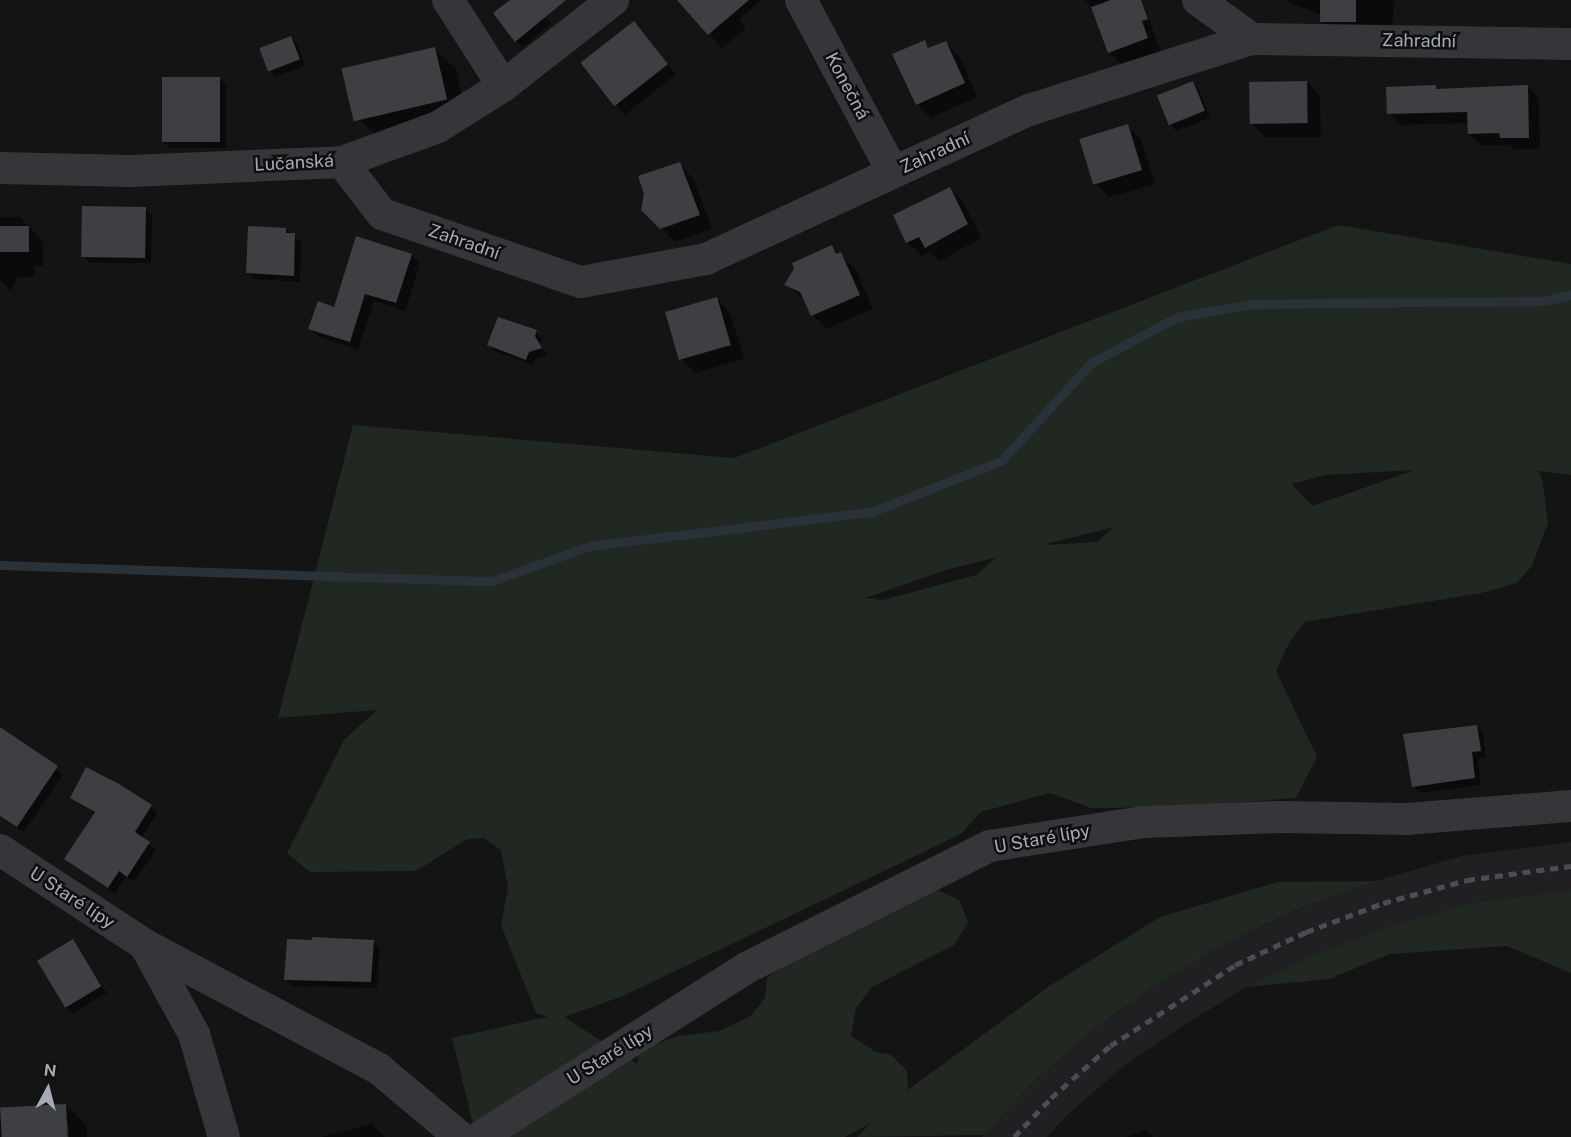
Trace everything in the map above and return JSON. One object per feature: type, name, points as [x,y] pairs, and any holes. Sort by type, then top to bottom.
[{"type":"street","points":[[448,0],[503,86]]},
{"type":"street","name":"Lučanská","points":[[0,168],[130,171],[342,162],[438,127],[503,86],[614,0]]},
{"type":"street","name":"Konečná","points":[[801,0],[893,172]]},
{"type":"street","points":[[1198,0],[1252,39]]},
{"type":"street","name":"Zahradní","points":[[342,162],[382,214],[581,282],[706,259],[1029,110],[1252,39],[1571,44]]},
{"type":"street","name":"U Staré lípy","points":[[480,1137],[748,967],[990,846],[1144,822],[1281,817],[1406,819],[1571,806]]},
{"type":"street","name":"U Staré lípy","points":[[0,850],[145,945],[379,1069],[460,1137]]},
{"type":"street","name":"U Staré lípy","points":[[145,945],[194,1034],[224,1137]]},
{"type":"shaded area","points":[[1338,225],[1571,264],[1571,475],[1538,471],[1542,478],[1548,523],[1532,566],[1517,583],[1481,593],[1305,622],[1290,641],[1276,671],[1317,757],[1296,798],[1180,807],[1091,808],[1050,793],[981,812],[961,834],[623,996],[564,1017],[637,1064],[640,1050],[678,1036],[719,1031],[751,1016],[765,998],[767,978],[811,944],[931,887],[959,900],[968,922],[954,945],[872,987],[856,1008],[851,1036],[876,1052],[890,1054],[907,1071],[908,1090],[1048,987],[1160,917],[1278,882],[1376,881],[1296,910],[1224,944],[1159,983],[1096,1027],[1034,1081],[984,1135],[857,1137],[871,1123],[845,1137],[476,1137],[452,1038],[547,1017],[536,1013],[501,925],[508,887],[501,850],[484,838],[467,839],[416,871],[310,872],[287,853],[344,740],[377,710],[278,718],[353,425],[734,458]],"holes":[[[1415,470],[1312,506],[1292,484],[1325,475]],[[1114,527],[1097,542],[1046,544]],[[997,557],[976,575],[883,600],[865,598],[949,569]]]},
{"type":"shaded area","points":[[1571,842],[1571,890],[1472,903],[1391,926],[1315,954],[1246,987],[1125,1065],[1067,1115],[1047,1137],[982,1137],[1034,1081],[1096,1027],[1159,983],[1224,944],[1297,910],[1376,881],[1462,856]]},
{"type":"shaded area","points":[[1571,890],[1571,973],[1507,946],[1390,954],[1329,979],[1246,987],[1315,954],[1391,926],[1472,903]]},
{"type":"building","points":[[510,0],[566,0],[515,42],[493,13]]},
{"type":"building","points":[[677,0],[749,0],[708,35]]},
{"type":"building","points":[[1111,0],[1141,0],[1148,19],[1142,21],[1148,38],[1108,53],[1091,7]]},
{"type":"building","points":[[1320,0],[1356,0],[1356,22],[1320,22]]},
{"type":"building","points":[[634,21],[668,64],[614,106],[580,63]]},
{"type":"building","points":[[291,36],[300,59],[268,72],[259,48]]},
{"type":"building","points":[[925,40],[928,48],[946,41],[965,83],[916,105],[892,54]]},
{"type":"building","points":[[435,47],[447,100],[354,121],[341,69]]},
{"type":"building","points":[[162,77],[220,77],[220,142],[162,142]]},
{"type":"building","points":[[1193,81],[1205,111],[1169,125],[1157,96]]},
{"type":"building","points":[[1307,81],[1308,123],[1250,124],[1249,82]]},
{"type":"building","points":[[1436,85],[1436,89],[1528,85],[1529,138],[1500,138],[1499,133],[1468,134],[1467,112],[1387,114],[1386,87]]},
{"type":"building","points":[[1128,124],[1142,170],[1093,185],[1079,139]]},
{"type":"building","points":[[680,162],[700,215],[660,229],[641,210],[644,194],[638,176]]},
{"type":"building","points":[[950,187],[968,224],[925,248],[919,237],[906,243],[893,215]]},
{"type":"building","points":[[82,206],[146,207],[145,258],[81,257]]},
{"type":"building","points":[[0,226],[29,226],[29,252],[0,252]]},
{"type":"building","points":[[248,226],[286,228],[286,233],[295,233],[294,276],[246,273]]},
{"type":"building","points":[[356,236],[412,254],[396,303],[365,294],[350,342],[308,329],[318,301],[334,307]]},
{"type":"building","points":[[832,245],[836,254],[841,252],[860,295],[811,316],[800,292],[784,285],[794,269],[792,263]]},
{"type":"building","points":[[717,297],[731,345],[679,360],[665,312]]},
{"type":"building","points":[[498,317],[537,330],[535,336],[542,348],[529,352],[526,360],[487,345]]},
{"type":"building","points":[[1477,725],[1481,751],[1472,752],[1475,778],[1412,787],[1403,734]]},
{"type":"building","points":[[0,727],[58,766],[17,827],[0,816]]},
{"type":"building","points":[[86,767],[152,805],[135,832],[150,842],[127,877],[119,871],[108,888],[64,859],[95,812],[70,798]]},
{"type":"building","points":[[312,937],[374,940],[371,982],[284,980],[287,939],[312,940]]},
{"type":"building","points":[[73,939],[101,986],[65,1008],[37,961]]},
{"type":"building","points":[[66,1104],[68,1137],[2,1137],[0,1107]]},
{"type":"waterway","points":[[0,565],[492,581],[589,546],[871,512],[1001,461],[1091,363],[1177,317],[1252,304],[1544,301],[1571,295]]},
{"type":"railway","points":[[1014,1137],[1051,1098],[1110,1046],[1235,965],[1306,932],[1383,903],[1467,880],[1571,866]]}]
